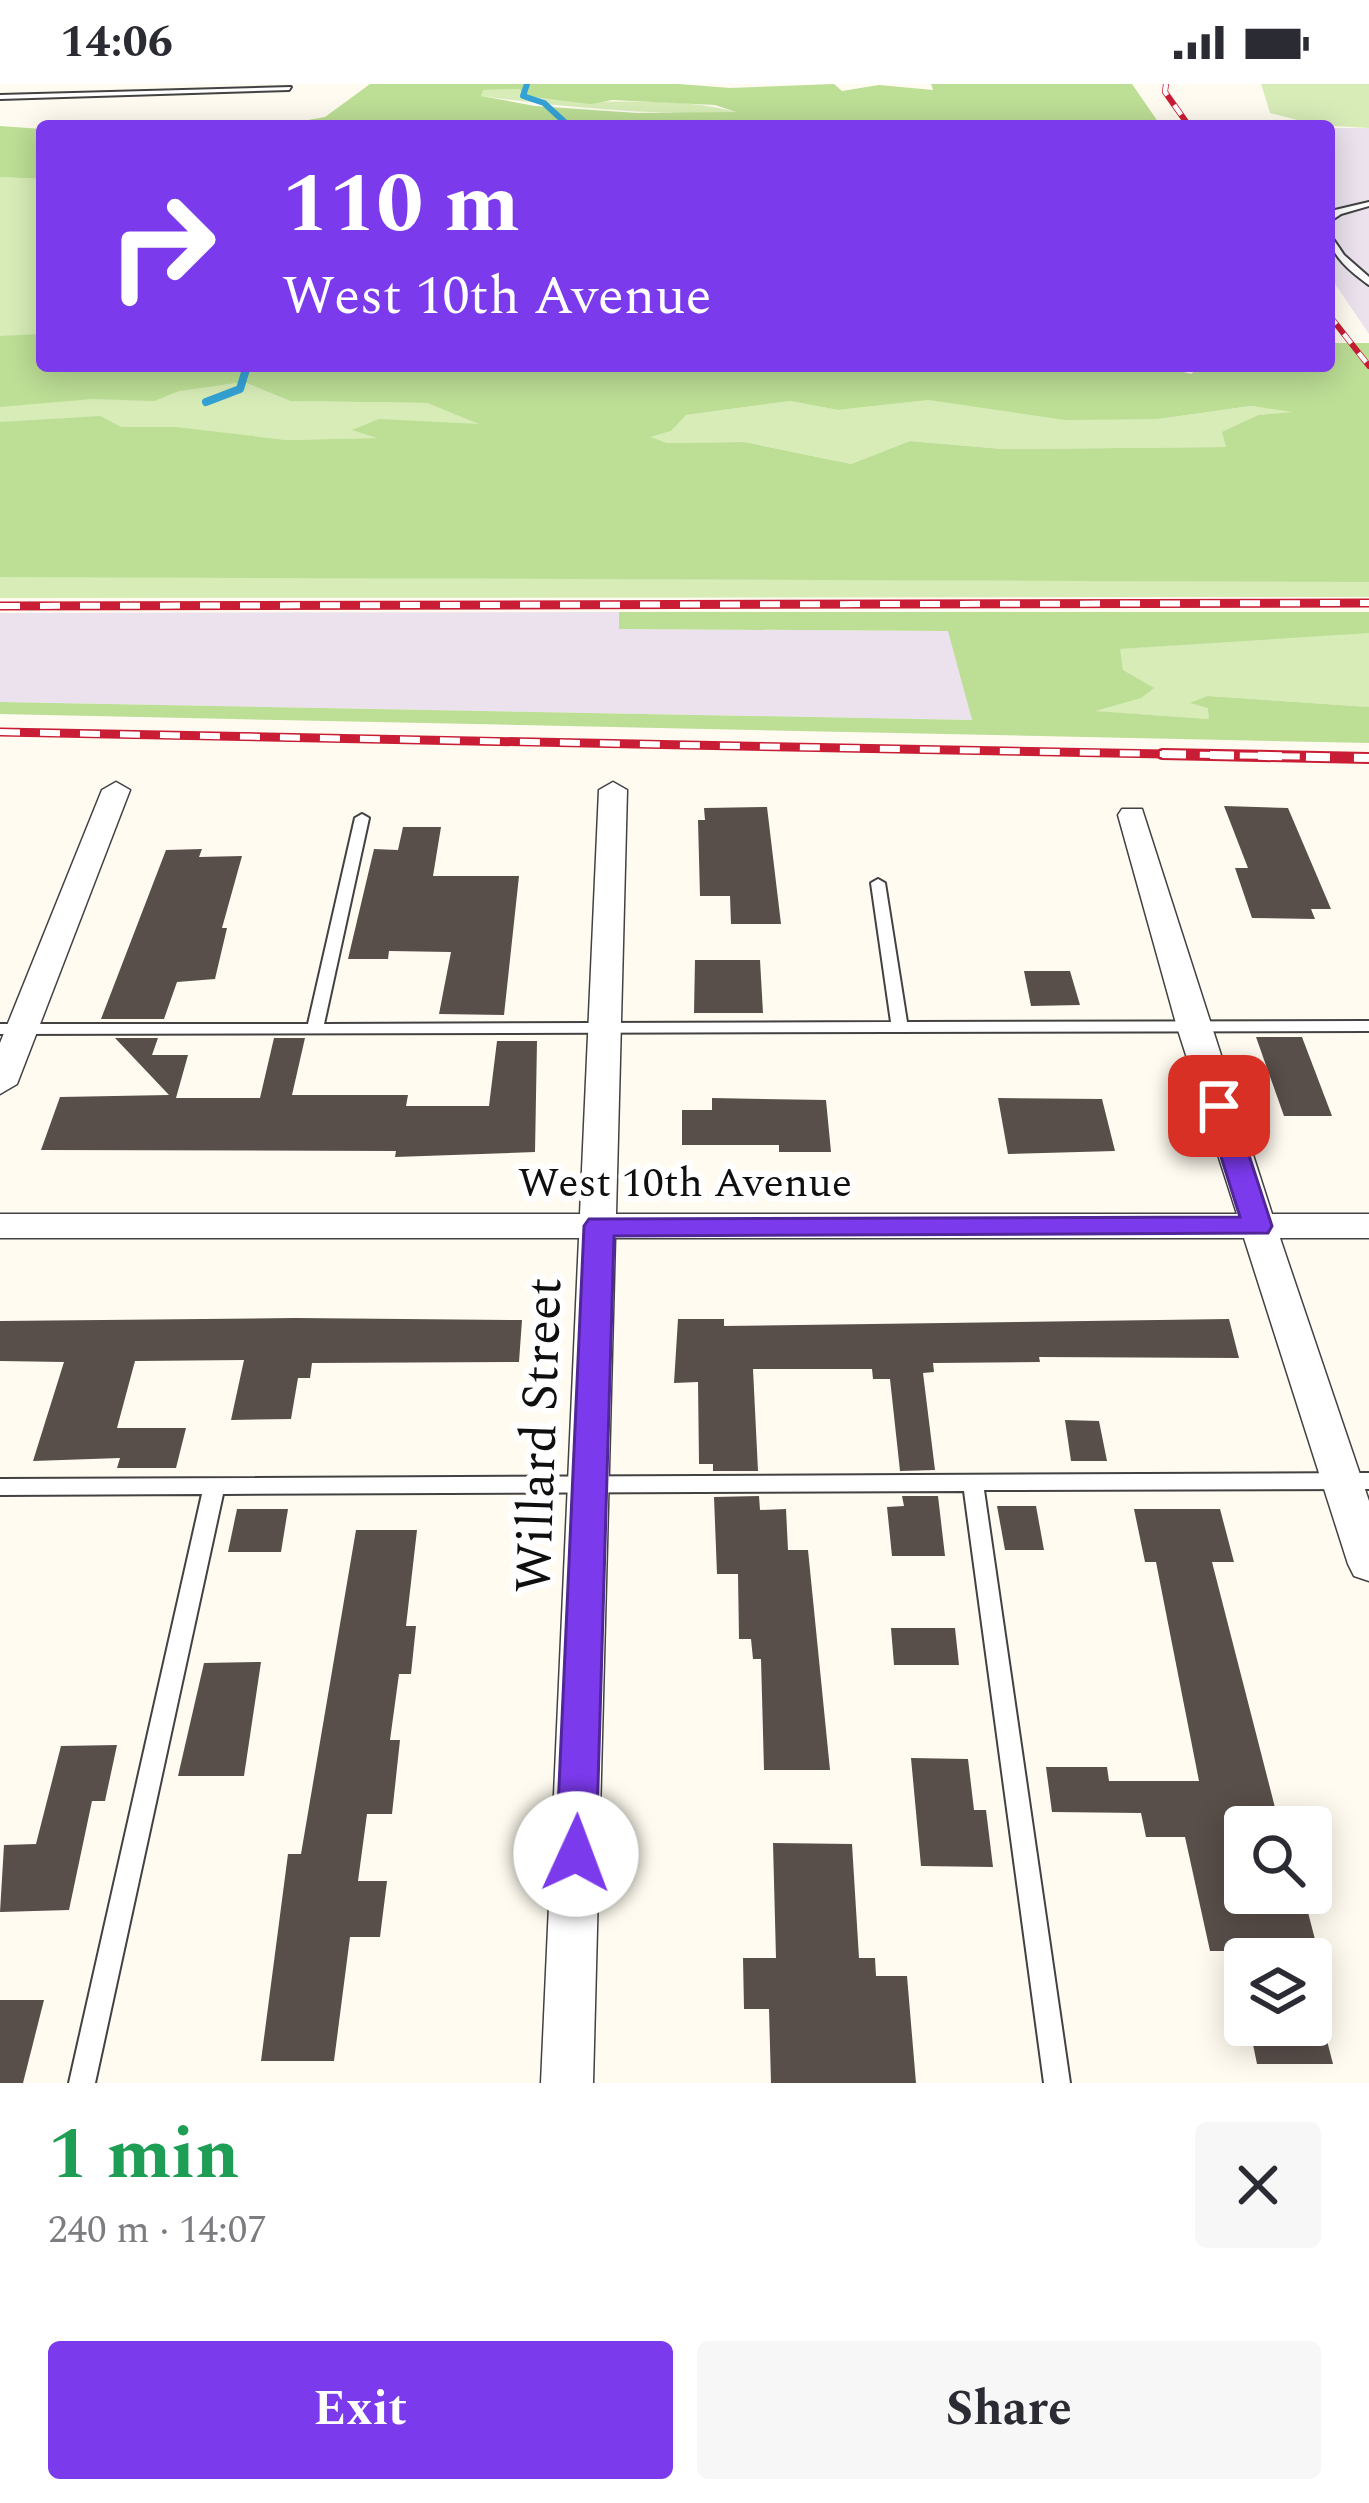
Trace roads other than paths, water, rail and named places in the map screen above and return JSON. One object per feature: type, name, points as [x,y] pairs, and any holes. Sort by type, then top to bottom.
[{"type":"street","points":[[0,1084],[11,1029],[116,790]]},
{"type":"street","name":"Willard Street","points":[[567,2083],[613,790]]},
{"type":"street","points":[[1132,815],[1193,1027],[1258,1226],[1356,1481],[1369,1564]]},
{"type":"street","name":"West 10th Avenue","points":[[0,1226],[1369,1226]]},
{"type":"lane","points":[[0,97],[289,88]]},
{"type":"lane","points":[[1335,215],[1369,204]]},
{"type":"lane","points":[[1335,246],[1369,282]]},
{"type":"lane","points":[[315,1028],[362,818]]},
{"type":"lane","points":[[878,884],[899,1027]]},
{"type":"lane","points":[[11,1029],[1369,1026]]},
{"type":"lane","points":[[0,1487],[590,1488],[1356,1481]]},
{"type":"lane","points":[[973,1484],[1057,2083]]},
{"type":"lane","points":[[82,2083],[214,1487]]},
{"type":"waterway","points":[[527,84],[523,96],[544,103],[562,120]]},
{"type":"waterway","points":[[206,402],[240,389],[245,372]]},
{"type":"railway","points":[[1166,84],[1165,92],[1185,120]]},
{"type":"railway","points":[[1335,323],[1369,366]]},
{"type":"railway","points":[[0,606],[1369,603]]},
{"type":"railway","points":[[0,732],[1182,754]]},
{"type":"railway","points":[[1162,754],[1182,754]]},
{"type":"railway","points":[[1182,754],[1320,757]]},
{"type":"railway","points":[[1182,754],[1369,758]]}]
